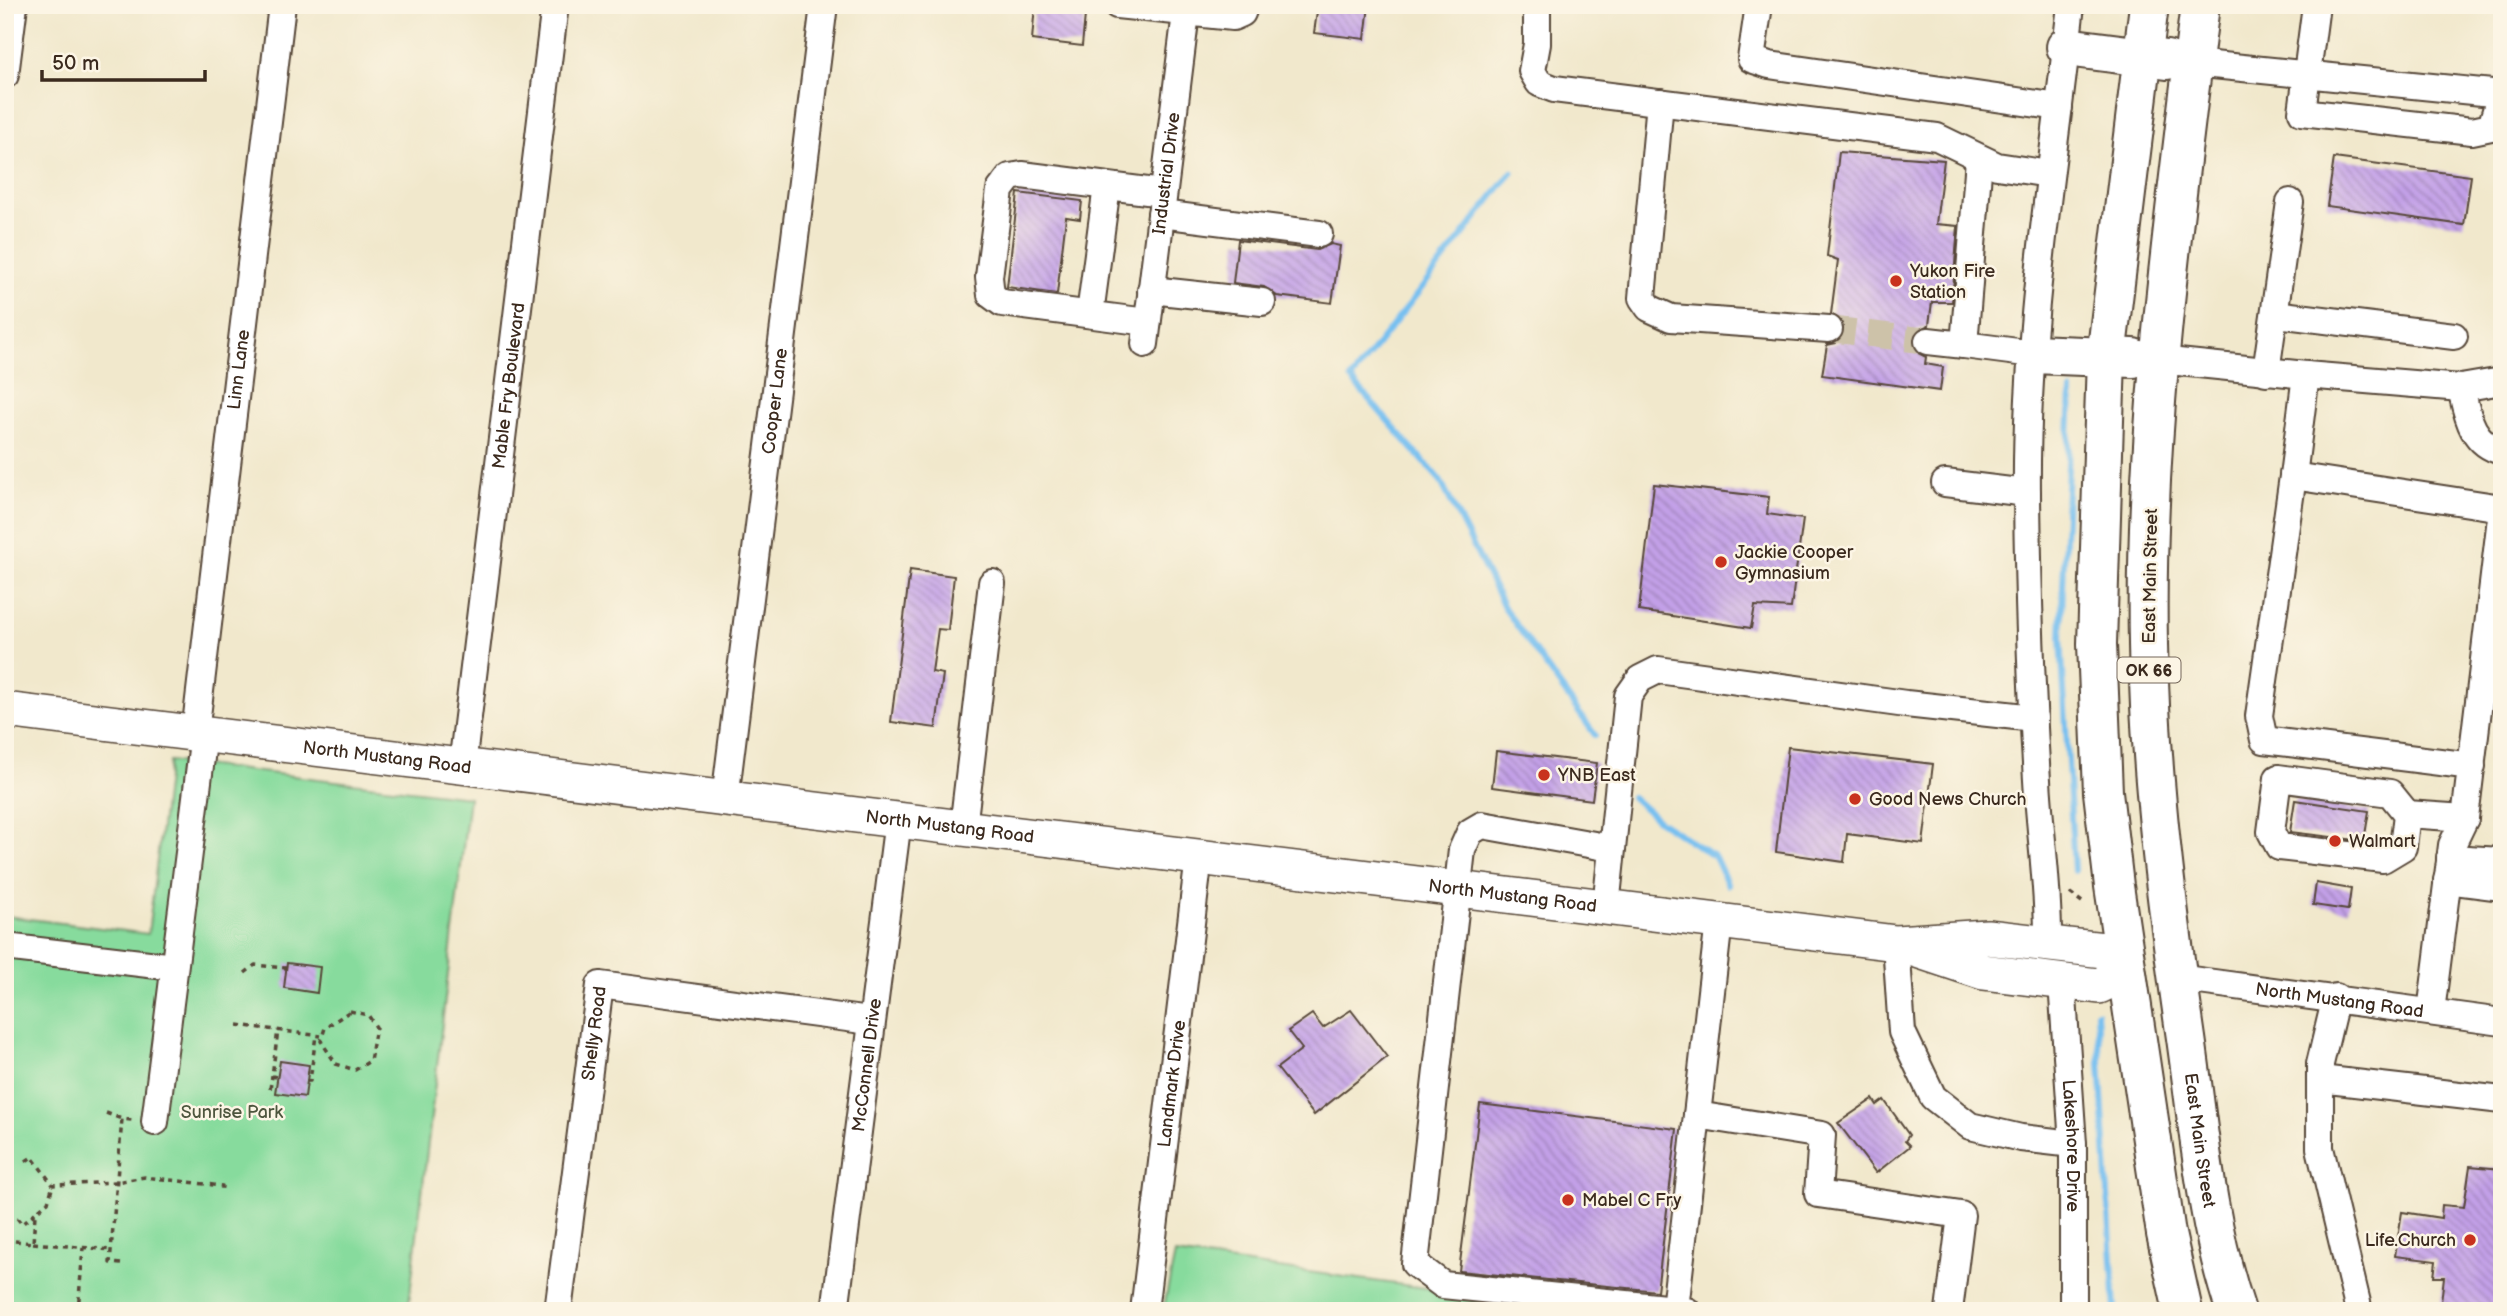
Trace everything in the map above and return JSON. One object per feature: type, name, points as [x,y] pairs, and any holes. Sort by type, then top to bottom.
[{"type":"highway","name":"OK 66","points":[[2149,5],[2106,357],[2097,644],[2103,792],[2126,973],[2166,1234],[2183,1311]]},
{"type":"highway","name":"East Main Street","points":[[2200,5],[2159,360],[2150,514],[2148,643],[2153,781],[2178,978],[2211,1210],[2236,1311]]},
{"type":"highway","points":[[2066,47],[2193,63]]},
{"type":"highway","points":[[2033,354],[2159,360]]},
{"type":"highway","points":[[2126,973],[2178,978]]},
{"type":"main road","name":"North Mustang Road","points":[[5,710],[1896,943],[1987,937],[2048,943],[2104,950],[2126,973],[2099,986],[1983,972],[1896,943]]},
{"type":"street","points":[[5,75],[14,5]]},
{"type":"street","name":"Linn Lane","points":[[155,1122],[282,5]]},
{"type":"street","name":"Mable Fry Boulevard","points":[[461,766],[555,5]]},
{"type":"street","name":"Cooper Lane","points":[[725,799],[824,5]]},
{"type":"street","points":[[1117,5],[1187,9],[1233,17],[1242,13],[1245,5]]},
{"type":"street","points":[[1536,5],[1537,44],[1532,71],[1539,83],[1554,89],[1937,137],[1997,166],[2049,174]]},
{"type":"street","points":[[1759,5],[1751,59],[1769,65],[2059,107]]},
{"type":"street","points":[[2048,943],[2048,903],[2034,718],[2027,493],[2033,354],[2049,174],[2071,5]]},
{"type":"street","points":[[2193,63],[2306,76],[2501,94],[2491,127],[2472,131],[2302,112],[2306,76],[2316,5]]},
{"type":"street","name":"Industrial Drive","points":[[1090,314],[1146,333],[1187,9]]},
{"type":"street","points":[[1660,102],[1642,298],[1649,308],[1671,318],[1829,329]]},
{"type":"street","points":[[1964,345],[1979,159]]},
{"type":"street","points":[[1107,186],[1090,314],[1002,303],[991,295],[989,277],[1000,190],[1010,177],[1022,175],[1107,186],[1162,204],[1319,234]]},
{"type":"street","points":[[2266,372],[2290,202]]},
{"type":"street","points":[[1151,290],[1262,302]]},
{"type":"street","points":[[2276,314],[2454,336]]},
{"type":"street","points":[[1927,341],[2033,354]]},
{"type":"street","points":[[2159,360],[2461,388],[2500,375]]},
{"type":"street","points":[[2278,778],[2390,793],[2407,814],[2403,847],[2383,859],[2279,847],[2271,832],[2278,778],[2264,740],[2259,716],[2306,375]]},
{"type":"street","points":[[2461,388],[2469,424],[2484,445],[2502,451]]},
{"type":"street","points":[[2293,476],[2502,509],[2465,818],[2452,845],[2431,1012]]},
{"type":"street","points":[[1945,483],[2027,493]]},
{"type":"street","points":[[963,828],[992,583]]},
{"type":"street","points":[[1606,907],[1628,696],[1640,679],[1658,670],[1906,705],[2034,718]]},
{"type":"street","points":[[2264,740],[2472,766]]},
{"type":"street","points":[[2407,814],[2465,818]]},
{"type":"street","name":"McConnell Drive","points":[[835,1311],[870,1021],[898,820]]},
{"type":"street","points":[[1611,848],[1482,825],[1470,832],[1462,850],[1415,1264],[1443,1285],[1681,1310],[1697,1115],[1719,921]]},
{"type":"street","name":"Landmark Drive","points":[[1144,1311],[1199,857]]},
{"type":"street","points":[[2449,869],[2502,861]]},
{"type":"street","points":[[2449,869],[2502,887]]},
{"type":"street","points":[[1896,943],[1902,1032],[1933,1097],[1970,1126],[2021,1138],[2073,1144]]},
{"type":"street","points":[[5,947],[174,967]]},
{"type":"street","name":"North Mustang Road","points":[[2178,978],[2502,1021]]},
{"type":"street","name":"Lakeshore Drive","points":[[2062,982],[2073,1144],[2073,1311]]},
{"type":"street","name":"Shelly Road","points":[[558,1311],[600,985],[870,1021]]},
{"type":"street","points":[[2336,997],[2320,1064],[2320,1148],[2359,1311]]},
{"type":"street","points":[[2320,1079],[2502,1100]]},
{"type":"street","points":[[1697,1115],[1822,1135],[1818,1194],[1961,1215],[1949,1311]]},
{"type":"path","points":[[246,973],[255,965],[286,968]]},
{"type":"path","points":[[350,1011],[368,1015],[376,1027],[370,1061],[355,1070],[336,1064],[333,1056],[323,1048],[321,1036],[325,1028],[338,1022],[350,1011]]},
{"type":"path","points":[[238,1025],[321,1036]]},
{"type":"path","points":[[270,1089],[274,1077],[278,1030]]},
{"type":"path","points":[[307,1080],[310,1081],[316,1035]]},
{"type":"path","points":[[106,1113],[122,1119],[155,1122]]},
{"type":"path","points":[[121,1264],[110,1264],[122,1119]]},
{"type":"path","points":[[26,1161],[32,1157],[54,1185]]},
{"type":"path","points":[[54,1185],[116,1182],[145,1177],[222,1186],[221,1193]]},
{"type":"path","points":[[17,1218],[22,1224],[36,1213],[48,1202],[54,1185]]},
{"type":"path","points":[[33,1243],[36,1213]]},
{"type":"path","points":[[5,1240],[112,1250]]},
{"type":"path","points":[[78,1311],[83,1248]]},
{"type":"green space","name":"Sunrise Park","points":[[169,761],[469,797],[408,1311],[5,1311],[5,916],[148,934]]},
{"type":"green space","points":[[1175,1254],[1595,1311],[1163,1311]]},
{"type":"building","points":[[1035,5],[1086,5],[1082,46],[1032,40]]},
{"type":"building","points":[[1318,5],[1369,5],[1365,39],[1314,33]]},
{"type":"building","name":"Yukon Fire Station","points":[[1839,152],[1944,160],[1936,224],[1958,226],[1952,302],[1932,302],[1929,325],[1916,331],[1912,340],[1918,353],[1926,357],[1925,364],[1943,367],[1940,391],[1822,375],[1827,345],[1836,343],[1845,331],[1843,322],[1831,314],[1838,260],[1827,256]]},
{"type":"building","points":[[2334,158],[2471,176],[2464,225],[2327,206]]},
{"type":"building","points":[[1018,193],[1082,201],[1080,219],[1066,217],[1057,294],[1007,287]]},
{"type":"building","points":[[1238,240],[1317,250],[1331,244],[1340,246],[1332,303],[1277,296],[1264,287],[1233,283]]},
{"type":"building","name":"Jackie Cooper Gymnasium","points":[[1654,484],[1769,497],[1767,514],[1803,519],[1791,608],[1755,606],[1751,628],[1639,611]]},
{"type":"building","points":[[910,570],[954,576],[948,630],[938,629],[932,672],[943,674],[936,728],[891,722]]},
{"type":"building","name":"Good News Church","points":[[1788,747],[1933,764],[1923,844],[1847,834],[1844,862],[1776,852]]},
{"type":"building","name":"YNB East","points":[[1496,751],[1597,763],[1592,800],[1492,787]]},
{"type":"building","points":[[2295,800],[2369,811],[2364,841],[2290,832]]},
{"type":"building","points":[[2316,883],[2351,889],[2348,910],[2313,905]]},
{"type":"building","points":[[287,963],[320,967],[317,993],[284,988]]},
{"type":"building","points":[[1351,1010],[1387,1057],[1314,1115],[1277,1068],[1302,1049],[1288,1031],[1312,1014],[1323,1028]]},
{"type":"building","points":[[280,1061],[309,1065],[305,1097],[275,1093]]},
{"type":"building","points":[[1873,1099],[1877,1105],[1884,1100],[1909,1135],[1905,1141],[1910,1146],[1876,1173],[1838,1123]]},
{"type":"building","name":"Mabel C Fry","points":[[1480,1104],[1677,1129],[1657,1291],[1459,1271]]},
{"type":"building","name":"Life.Church","points":[[2470,1166],[2502,1169],[2502,1311],[2440,1311],[2444,1277],[2434,1277],[2436,1261],[2395,1256],[2402,1212],[2441,1218],[2442,1205],[2464,1207]]},
{"type":"waterway","points":[[1512,172],[1351,379],[1440,480],[1505,609],[1595,735]]},
{"type":"waterway","points":[[2071,391],[2061,637],[2074,870]]},
{"type":"waterway","points":[[1632,797],[1659,821],[1715,857],[1728,885]]},
{"type":"waterway","points":[[2097,1012],[2115,1311]]},
{"type":"tunnel","points":[[1829,329],[1928,341]]},
{"type":"place","name":"Yukon Fire Station","points":[[1896,281]]},
{"type":"place","name":"Jackie Cooper Gymnasium","points":[[1721,562]]},
{"type":"place","name":"YNB East","points":[[1544,775]]},
{"type":"place","name":"Good News Church","points":[[1855,799]]},
{"type":"place","name":"Walmart","points":[[2335,841]]},
{"type":"place","name":"Mabel C Fry","points":[[1568,1200]]},
{"type":"place","name":"Life.Church","points":[[2470,1240]]}]
